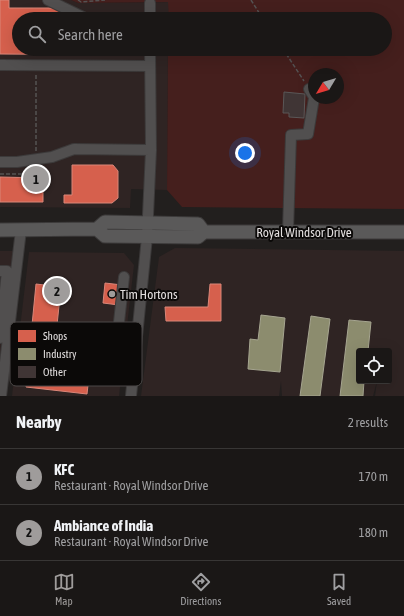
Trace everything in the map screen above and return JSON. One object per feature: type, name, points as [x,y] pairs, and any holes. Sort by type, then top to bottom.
[{"type":"main road","name":"Royal Windsor Drive","points":[[0,230],[97,229],[106,222],[198,224],[204,232]]},
{"type":"main road","name":"Royal Windsor Drive","points":[[97,229],[105,236],[147,237],[198,237],[204,232],[404,232]]},
{"type":"lane","points":[[48,0],[73,12]]},
{"type":"lane","points":[[150,3],[150,12]]},
{"type":"lane","points":[[138,322],[148,223],[151,150],[150,56]]},
{"type":"lane","points":[[0,65],[150,66]]},
{"type":"lane","points":[[288,231],[291,135],[308,134],[311,104]]},
{"type":"lane","points":[[0,162],[17,162],[52,157],[74,149],[151,150]]},
{"type":"lane","points":[[2,396],[3,354],[21,230]]},
{"type":"lane","points":[[0,271],[7,271],[0,338]]},
{"type":"lane","points":[[120,322],[124,277]]},
{"type":"lane","points":[[131,396],[132,386]]},
{"type":"path","points":[[78,0],[81,2],[105,0]]},
{"type":"path","points":[[251,0],[259,12]]},
{"type":"path","points":[[287,56],[308,89]]},
{"type":"path","points":[[36,71],[36,154]]},
{"type":"path","points":[[0,174],[36,174],[36,165]]},
{"type":"shaded area","points":[[0,0],[71,0],[78,3],[169,2],[169,12],[12,12],[12,56],[168,56],[167,190],[131,189],[130,208],[0,207]]},
{"type":"shaded area","points":[[71,0],[404,0],[404,209],[182,207],[167,190],[168,56],[392,56],[392,12],[169,12],[168,2],[78,3]]},
{"type":"shaded area","points":[[175,248],[404,251],[404,396],[375,396],[377,384],[392,384],[392,348],[356,348],[356,384],[376,384],[373,396],[282,396],[281,381],[279,396],[141,396],[159,257]]},
{"type":"shaded area","points":[[0,251],[15,251],[0,369]]},
{"type":"shaded area","points":[[29,252],[124,253],[134,265],[127,322],[21,322]]},
{"type":"shaded area","points":[[13,386],[120,386],[119,396],[12,396]]},
{"type":"building: Shops","points":[[0,0],[9,0],[9,8],[54,8],[62,11],[12,12],[12,54],[0,54]]},
{"type":"building: Shops","points":[[72,165],[113,165],[118,171],[118,198],[112,203],[64,203],[64,195],[72,195]]},
{"type":"building: Shops","points":[[0,177],[43,178],[43,202],[0,202]]},
{"type":"building: Shops","name":"Tim Hortons","points":[[105,283],[122,285],[119,305],[103,303]]},
{"type":"building: Shops","points":[[36,284],[61,287],[57,322],[32,322]]},
{"type":"building: Shops","points":[[210,284],[221,284],[221,321],[166,321],[165,307],[208,307]]},
{"type":"building: Shops","points":[[26,386],[88,386],[87,394]]},
{"type":"building: Industry","points":[[261,315],[285,318],[280,372],[248,369],[250,339],[258,340]]},
{"type":"building: Industry","points":[[311,316],[330,319],[320,396],[300,396]]},
{"type":"building: Industry","points":[[349,320],[371,322],[368,348],[356,348],[356,384],[364,384],[363,396],[340,396]]},
{"type":"building: Other","points":[[284,92],[305,94],[304,118],[289,117],[289,113],[283,113]]},
{"type":"place","name":"KFC","points":[[36,179]]},
{"type":"place","name":"Ambiance of India","points":[[57,291]]},
{"type":"place","name":"Tim Hortons","points":[[112,294]]}]
